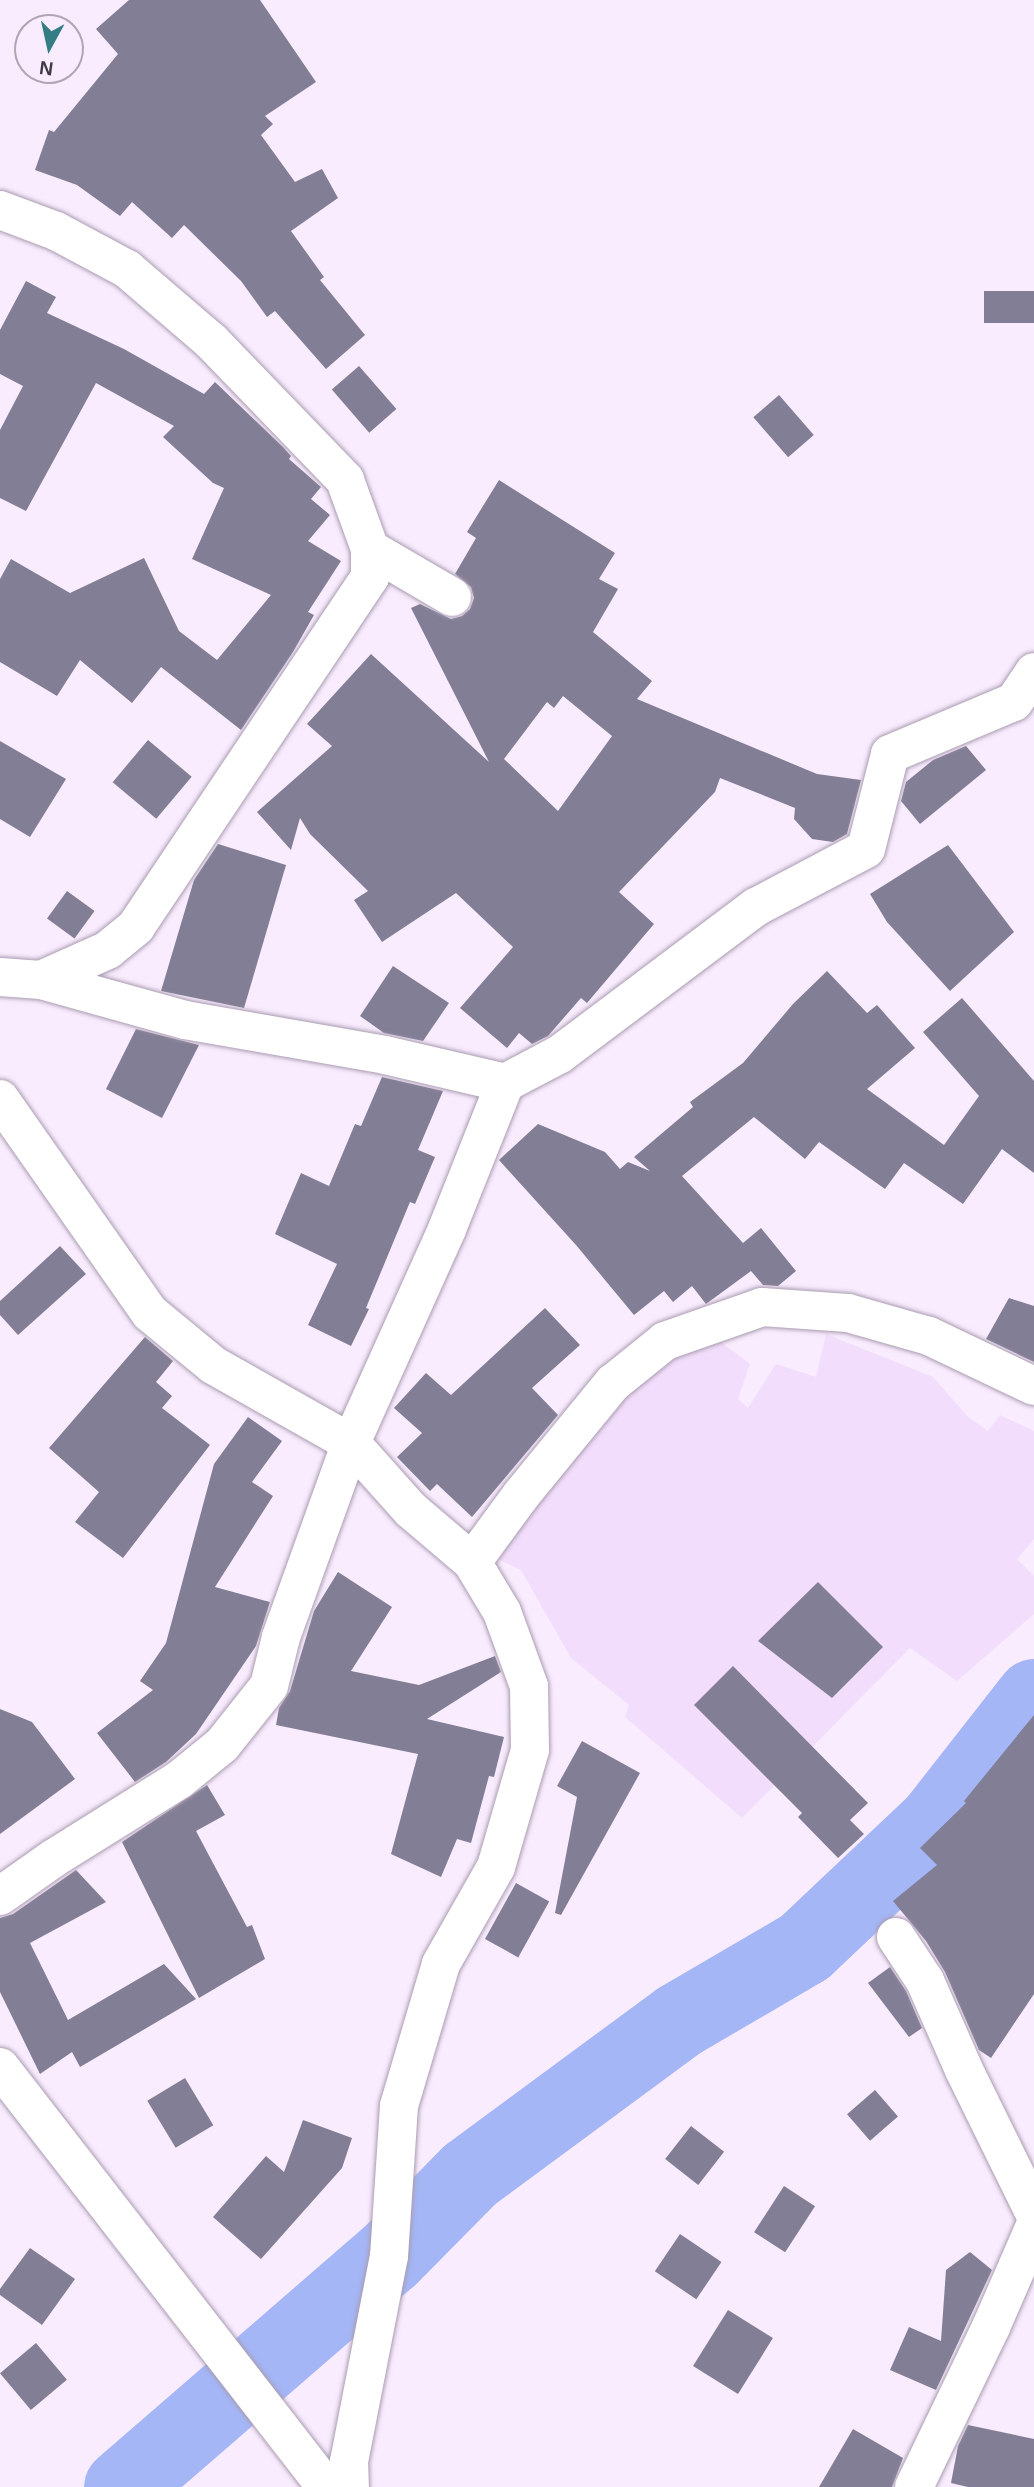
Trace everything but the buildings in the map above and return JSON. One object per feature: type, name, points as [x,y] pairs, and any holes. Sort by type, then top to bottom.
[{"type":"street","points":[[0,210],[56,231],[127,269],[211,341],[345,480],[370,549],[370,577],[136,928],[108,950],[41,980]]},
{"type":"street","points":[[370,549],[452,597]]},
{"type":"street","points":[[0,1896],[54,1858],[179,1780],[222,1745],[269,1686],[281,1637],[351,1443],[447,1229],[505,1083],[560,1054],[756,907],[866,849],[890,754],[1014,702],[1034,672]]},
{"type":"street","points":[[0,977],[41,980],[185,1020],[385,1055],[505,1083]]},
{"type":"street","points":[[0,1099],[150,1313],[213,1365],[351,1443],[411,1510],[472,1562],[502,1612],[529,1686],[530,1750],[496,1867],[441,1964],[399,2106],[390,2256],[349,2461],[349,2487]]},
{"type":"street","points":[[472,1562],[522,1494],[613,1383],[665,1341],[762,1307],[848,1313],[929,1336],[1034,1386]]},
{"type":"street","points":[[896,1937],[925,1981],[964,2070],[1034,2212]]},
{"type":"street","points":[[0,2067],[326,2487]]},
{"type":"street","points":[[914,2487],[992,2328],[1034,2228]]},
{"type":"shaded area","points":[[826,1334],[933,1377],[968,1417],[988,1431],[1000,1415],[1034,1431],[1034,1539],[1017,1559],[1034,1576],[1034,1614],[957,1681],[910,1648],[742,1818],[625,1717],[629,1705],[571,1658],[521,1570],[489,1555],[612,1401],[667,1362],[713,1336],[750,1364],[738,1399],[748,1408],[776,1364],[816,1377]]},
{"type":"waterway","points":[[122,2487],[389,2256],[470,2174],[679,2020],[804,1947],[936,1822],[1034,1697]]}]
